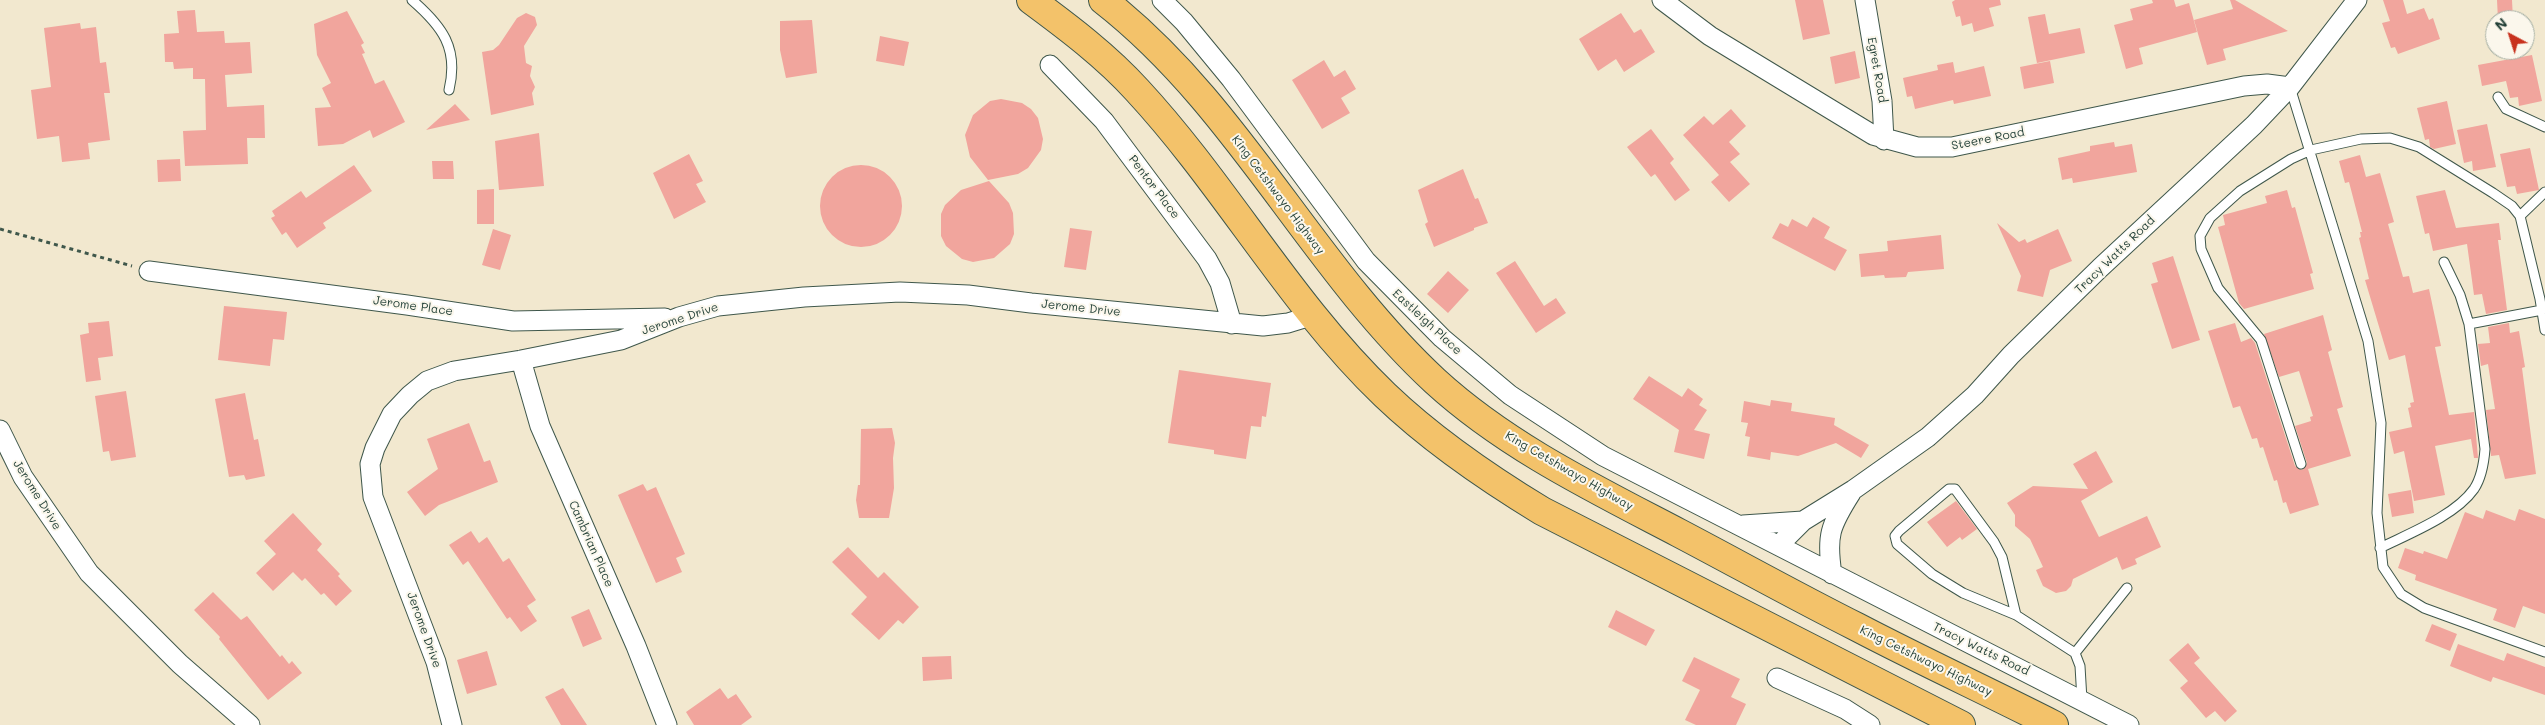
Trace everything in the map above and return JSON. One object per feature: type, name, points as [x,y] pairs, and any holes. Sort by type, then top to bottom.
[{"type":"highway","points":[[1031,0],[1096,50],[1138,91],[1221,193],[1314,315],[1384,394],[1431,436],[1492,481],[1598,540],[1961,725]]},
{"type":"highway","name":"King Cetshwayo Highway","points":[[1103,0],[1162,52],[1206,100],[1368,313],[1438,384],[1483,419],[1527,449],[1589,485],[1859,628],[2054,725]]},
{"type":"street","name":"Eastleigh Place","points":[[1162,0],[1184,22],[1231,79],[1366,261],[1442,338],[1510,395],[1603,456],[1780,544]]},
{"type":"street","name":"Steere Road","points":[[1662,0],[1718,41],[1849,122],[1884,140],[1917,147],[1952,147],[2226,89],[2267,84],[2290,87]]},
{"type":"street","name":"Egret Road","points":[[1865,0],[1882,102],[1884,140]]},
{"type":"street","name":"Tracy Watts Road","points":[[2129,725],[1832,574],[1780,544],[1803,521],[1853,490],[1928,437],[1975,395],[2011,355],[2254,125],[2290,87],[2357,0]]},
{"type":"street","name":"Pentor Place","points":[[1050,66],[1104,121],[1207,259],[1220,283],[1232,324]]},
{"type":"street","name":"Jerome Place","points":[[149,271],[513,321],[679,318]]},
{"type":"street","name":"Jerome Drive","points":[[452,725],[436,662],[373,498],[370,464],[375,448],[392,414],[427,381],[454,371],[621,340],[679,318],[718,306],[753,300],[900,292],[968,295],[1263,326],[1288,323],[1314,315]]},
{"type":"street","name":"Cambrian Place","points":[[521,360],[540,426],[636,646],[667,725]]},
{"type":"street","name":"Jerome Drive","points":[[0,430],[23,477],[89,573],[180,664],[250,725]]},
{"type":"street","name":"Tracy Watts Road","points":[[1832,574],[1828,540],[1830,531],[1835,519],[1853,490]]},
{"type":"street","points":[[1742,525],[1803,521]]},
{"type":"street","points":[[1777,678],[1845,709],[1870,725]]},
{"type":"lane","points":[[412,0],[435,21],[444,33],[452,62],[449,90]]},
{"type":"lane","points":[[2290,87],[2311,150],[2368,341],[2381,423],[2377,487],[2380,548],[2383,567],[2401,594],[2424,608],[2545,652]]},
{"type":"lane","points":[[2498,98],[2506,109],[2545,127]]},
{"type":"lane","points":[[2301,464],[2267,353],[2257,335],[2218,288],[2201,249],[2200,236],[2210,218],[2240,191],[2281,165],[2311,150],[2361,139],[2390,138],[2419,147],[2493,193],[2512,206],[2520,216],[2545,330]]},
{"type":"lane","points":[[2520,216],[2545,192]]},
{"type":"lane","points":[[2380,548],[2452,509],[2474,489],[2484,465],[2485,449],[2469,324],[2460,294],[2444,262]]},
{"type":"lane","points":[[2469,324],[2542,310]]},
{"type":"lane","points":[[2016,615],[2002,558],[1994,542],[1955,489],[1949,489],[1899,531],[1896,536],[1897,544],[1932,574],[1963,593],[2016,615],[2075,653],[2080,666],[2082,700]]},
{"type":"lane","points":[[2075,653],[2127,588]]},
{"type":"path","points":[[0,229],[149,271]]},
{"type":"building","points":[[1795,0],[1823,0],[1830,34],[1803,40]]},
{"type":"building","points":[[1955,0],[2000,0],[2001,5],[1989,8],[1994,26],[1974,32],[1972,23],[1962,26],[1960,16],[1956,17],[1952,2]]},
{"type":"building","points":[[2152,0],[2174,0],[2176,7],[2189,3],[2197,32],[2139,48],[2143,64],[2126,69],[2114,25],[2133,20],[2130,9],[2153,3]]},
{"type":"building","points":[[2230,0],[2235,0],[2288,31],[2223,49],[2226,60],[2207,65],[2194,20],[2233,9]]},
{"type":"building","points":[[2383,0],[2403,0],[2407,14],[2424,8],[2429,20],[2433,18],[2440,39],[2398,54],[2395,47],[2391,48],[2382,23],[2390,21]]},
{"type":"building","points":[[2497,0],[2512,0],[2512,10],[2498,10]]},
{"type":"building","points":[[195,10],[197,32],[224,31],[225,43],[250,42],[252,73],[225,75],[227,107],[264,105],[265,138],[247,138],[248,164],[185,166],[183,131],[206,130],[205,79],[193,79],[193,68],[174,69],[173,62],[165,62],[164,34],[179,33],[177,11]]},
{"type":"building","points":[[347,11],[364,43],[361,45],[365,53],[362,54],[375,84],[384,80],[405,122],[373,138],[370,130],[343,144],[318,146],[315,108],[331,107],[322,88],[331,83],[317,55],[314,24]]},
{"type":"building","points":[[526,13],[535,17],[537,25],[524,46],[526,63],[532,66],[530,76],[535,87],[532,93],[534,105],[491,115],[482,52],[493,50],[499,45],[517,18]]},
{"type":"building","points":[[1621,13],[1634,33],[1641,29],[1655,52],[1624,72],[1616,59],[1598,71],[1579,39]]},
{"type":"building","points":[[2045,14],[2049,34],[2080,28],[2085,53],[2037,63],[2028,17]]},
{"type":"building","points":[[812,20],[817,73],[786,78],[780,50],[780,21]]},
{"type":"building","points":[[80,23],[81,29],[96,27],[100,63],[106,62],[110,93],[104,93],[110,140],[88,143],[90,159],[62,162],[59,136],[37,139],[31,90],[51,87],[44,28]]},
{"type":"building","points":[[880,36],[909,42],[904,66],[876,61]]},
{"type":"building","points":[[1855,51],[1860,78],[1835,84],[1830,57]]},
{"type":"building","points":[[1324,60],[1334,77],[1345,70],[1356,89],[1341,98],[1350,113],[1322,129],[1292,80]]},
{"type":"building","points":[[2505,60],[2533,60],[2542,101],[2519,106],[2518,97],[2510,98],[2506,81],[2482,86],[2478,65]]},
{"type":"building","points":[[2050,61],[2054,83],[2024,89],[2020,67]]},
{"type":"building","points":[[1953,62],[1955,73],[1984,66],[1991,96],[1954,104],[1953,100],[1915,109],[1912,96],[1907,97],[1903,78],[1938,70],[1937,65]]},
{"type":"building","points":[[1001,99],[1022,103],[1031,109],[1038,118],[1043,139],[1041,150],[1028,168],[1018,174],[988,180],[970,157],[965,135],[973,115],[990,101]]},
{"type":"building","points":[[2447,101],[2456,144],[2434,149],[2430,147],[2429,139],[2425,140],[2417,108]]},
{"type":"building","points":[[455,104],[470,120],[426,130]]},
{"type":"building","points":[[1731,109],[1746,126],[1729,142],[1740,154],[1730,162],[1750,184],[1729,202],[1711,182],[1719,175],[1683,135],[1704,116],[1713,125]]},
{"type":"building","points":[[2487,124],[2496,167],[2473,171],[2472,161],[2464,163],[2457,130]]},
{"type":"building","points":[[1651,129],[1674,159],[1670,163],[1690,190],[1675,201],[1655,174],[1651,177],[1627,147]]},
{"type":"building","points":[[539,133],[544,186],[499,190],[495,141]]},
{"type":"building","points":[[2114,142],[2115,147],[2132,144],[2137,172],[2073,183],[2072,178],[2062,180],[2058,158],[2090,151],[2090,146]]},
{"type":"building","points":[[2530,148],[2539,190],[2517,194],[2515,186],[2507,187],[2500,154]]},
{"type":"building","points":[[689,154],[703,181],[696,184],[706,202],[674,219],[653,173]]},
{"type":"building","points":[[2360,155],[2366,177],[2380,173],[2394,222],[2388,224],[2403,277],[2409,276],[2413,293],[2429,289],[2441,346],[2435,347],[2449,415],[2474,412],[2478,458],[2474,458],[2471,439],[2435,446],[2445,495],[2414,501],[2404,451],[2394,454],[2389,432],[2412,427],[2408,408],[2411,407],[2410,403],[2414,402],[2405,355],[2389,360],[2365,280],[2369,279],[2359,238],[2361,237],[2360,232],[2362,232],[2349,182],[2345,183],[2339,161]]},
{"type":"building","points":[[180,159],[181,181],[158,182],[157,160]]},
{"type":"building","points":[[432,161],[453,161],[454,179],[433,179]]},
{"type":"building","points":[[354,165],[372,191],[323,223],[326,228],[297,248],[286,232],[282,235],[271,218],[275,216],[272,211],[301,191],[306,198]]},
{"type":"building","points":[[861,165],[877,168],[890,177],[899,190],[902,206],[899,222],[890,235],[877,244],[861,247],[845,244],[832,235],[823,222],[820,206],[823,190],[832,177],[845,168]]},
{"type":"building","points":[[1463,169],[1475,199],[1478,198],[1488,223],[1434,247],[1425,224],[1428,222],[1418,190]]},
{"type":"building","points":[[989,181],[1009,203],[1013,213],[1014,234],[1010,244],[994,258],[973,262],[962,259],[946,246],[941,236],[941,214],[945,205],[961,190]]},
{"type":"building","points":[[494,189],[494,224],[477,224],[477,190]]},
{"type":"building","points":[[2287,190],[2292,208],[2295,207],[2313,273],[2310,274],[2314,289],[2244,309],[2239,303],[2218,227],[2225,225],[2223,215],[2267,203],[2265,196]]},
{"type":"building","points":[[2445,190],[2456,228],[2499,223],[2501,240],[2498,240],[2507,310],[2486,314],[2482,294],[2474,295],[2467,244],[2433,251],[2429,233],[2425,234],[2416,196]]},
{"type":"building","points":[[1813,217],[1830,227],[1824,238],[1847,250],[1835,271],[1772,238],[1780,223],[1788,227],[1792,219],[1807,227]]},
{"type":"building","points":[[1997,223],[2019,242],[2025,239],[2027,243],[2058,229],[2072,261],[2050,270],[2043,297],[2017,291],[2021,276]]},
{"type":"building","points":[[1070,228],[1092,231],[1086,270],[1064,267]]},
{"type":"building","points":[[493,229],[511,235],[500,270],[482,265]]},
{"type":"building","points":[[1941,235],[1944,269],[1908,272],[1906,277],[1885,278],[1884,275],[1861,277],[1859,254],[1888,251],[1887,241]]},
{"type":"building","points":[[2173,256],[2200,340],[2172,349],[2151,284],[2158,282],[2152,263]]},
{"type":"building","points":[[1515,261],[1544,306],[1556,298],[1566,313],[1536,333],[1496,273]]},
{"type":"building","points":[[1448,271],[1469,290],[1448,313],[1427,294]]},
{"type":"building","points":[[224,306],[287,312],[284,340],[273,339],[270,366],[218,360]]},
{"type":"building","points":[[2323,315],[2332,350],[2328,352],[2343,407],[2337,409],[2351,456],[2308,469],[2319,505],[2290,514],[2286,502],[2283,503],[2277,480],[2274,481],[2263,447],[2260,448],[2257,438],[2252,439],[2240,406],[2233,408],[2208,331],[2235,323],[2241,342],[2251,338],[2255,343],[2295,466],[2302,470],[2307,463],[2295,426],[2311,421],[2310,417],[2313,416],[2299,371],[2279,377],[2264,334]]},
{"type":"building","points":[[109,321],[113,356],[98,358],[101,380],[86,382],[80,335],[89,333],[88,323]]},
{"type":"building","points":[[2509,323],[2510,333],[2519,331],[2525,367],[2522,368],[2536,474],[2505,479],[2499,455],[2491,456],[2486,410],[2495,409],[2488,364],[2481,366],[2478,344],[2490,343],[2488,327]]},
{"type":"building","points":[[1179,370],[1271,383],[1266,417],[1262,416],[1261,427],[1251,426],[1246,459],[1214,454],[1214,450],[1168,443]]},
{"type":"building","points":[[1649,376],[1682,397],[1688,388],[1703,399],[1699,405],[1707,410],[1694,430],[1710,434],[1704,459],[1674,452],[1679,430],[1633,399]]},
{"type":"building","points":[[126,391],[136,457],[111,461],[109,451],[103,452],[95,396]]},
{"type":"building","points":[[245,393],[254,440],[258,439],[265,476],[246,480],[244,475],[229,477],[215,399]]},
{"type":"building","points":[[1771,400],[1792,403],[1791,411],[1835,418],[1834,425],[1869,445],[1861,458],[1836,443],[1798,456],[1771,452],[1770,460],[1747,456],[1750,437],[1745,436],[1748,423],[1741,422],[1744,401],[1770,406]]},
{"type":"building","points":[[469,423],[484,462],[490,460],[498,482],[439,505],[425,516],[407,492],[438,469],[427,439]]},
{"type":"building","points":[[892,428],[895,443],[893,458],[894,488],[889,518],[859,518],[856,500],[858,485],[860,485],[861,429]]},
{"type":"building","points":[[2096,451],[2113,482],[2081,501],[2099,537],[2147,516],[2161,547],[2135,559],[2137,564],[2122,570],[2117,557],[2073,579],[2071,586],[2066,591],[2056,593],[2043,586],[2036,570],[2043,567],[2030,539],[2015,526],[2015,515],[2007,503],[2033,486],[2088,489],[2073,464]]},
{"type":"building","points":[[643,484],[647,491],[656,487],[685,554],[676,558],[682,572],[656,583],[618,495]]},
{"type":"building","points":[[2411,490],[2414,513],[2392,517],[2388,494]]},
{"type":"building","points":[[1956,501],[1977,529],[1962,540],[1960,537],[1947,547],[1927,522]]},
{"type":"building","points":[[2519,509],[2545,519],[2545,614],[2523,606],[2515,628],[2493,620],[2497,609],[2415,580],[2416,575],[2398,568],[2405,548],[2423,554],[2424,551],[2447,559],[2465,512],[2483,519],[2486,510],[2515,521]]},
{"type":"building","points":[[293,513],[322,544],[317,550],[340,574],[338,576],[352,591],[336,606],[324,593],[321,595],[305,578],[302,581],[293,572],[273,591],[256,573],[276,554],[264,541]]},
{"type":"building","points":[[471,531],[479,543],[487,537],[503,562],[509,558],[536,600],[527,606],[537,621],[521,632],[510,617],[507,619],[468,561],[463,565],[449,545]]},
{"type":"building","points":[[848,547],[878,578],[884,572],[919,607],[903,624],[898,620],[879,640],[851,614],[867,597],[832,562]]},
{"type":"building","points":[[213,592],[241,620],[247,616],[280,657],[282,655],[289,664],[292,661],[302,673],[268,700],[219,639],[220,637],[194,610]]},
{"type":"building","points":[[589,609],[602,639],[583,647],[571,617]]},
{"type":"building","points":[[1616,610],[1655,630],[1646,646],[1608,627]]},
{"type":"building","points":[[2432,624],[2457,634],[2450,651],[2425,641]]},
{"type":"building","points":[[2188,643],[2200,658],[2194,663],[2237,711],[2225,722],[2215,711],[2206,718],[2180,688],[2188,681],[2169,660]]},
{"type":"building","points":[[2458,644],[2504,661],[2507,653],[2545,667],[2545,695],[2493,677],[2491,682],[2450,666]]},
{"type":"building","points":[[487,651],[497,685],[467,694],[457,660]]},
{"type":"building","points":[[951,656],[952,679],[923,681],[922,657]]},
{"type":"building","points":[[1694,657],[1740,679],[1731,697],[1746,704],[1736,725],[1696,725],[1685,720],[1700,690],[1682,681]]},
{"type":"building","points":[[563,688],[587,725],[561,725],[545,697]]},
{"type":"building","points":[[720,688],[728,699],[736,694],[752,717],[741,725],[694,725],[686,712]]}]
